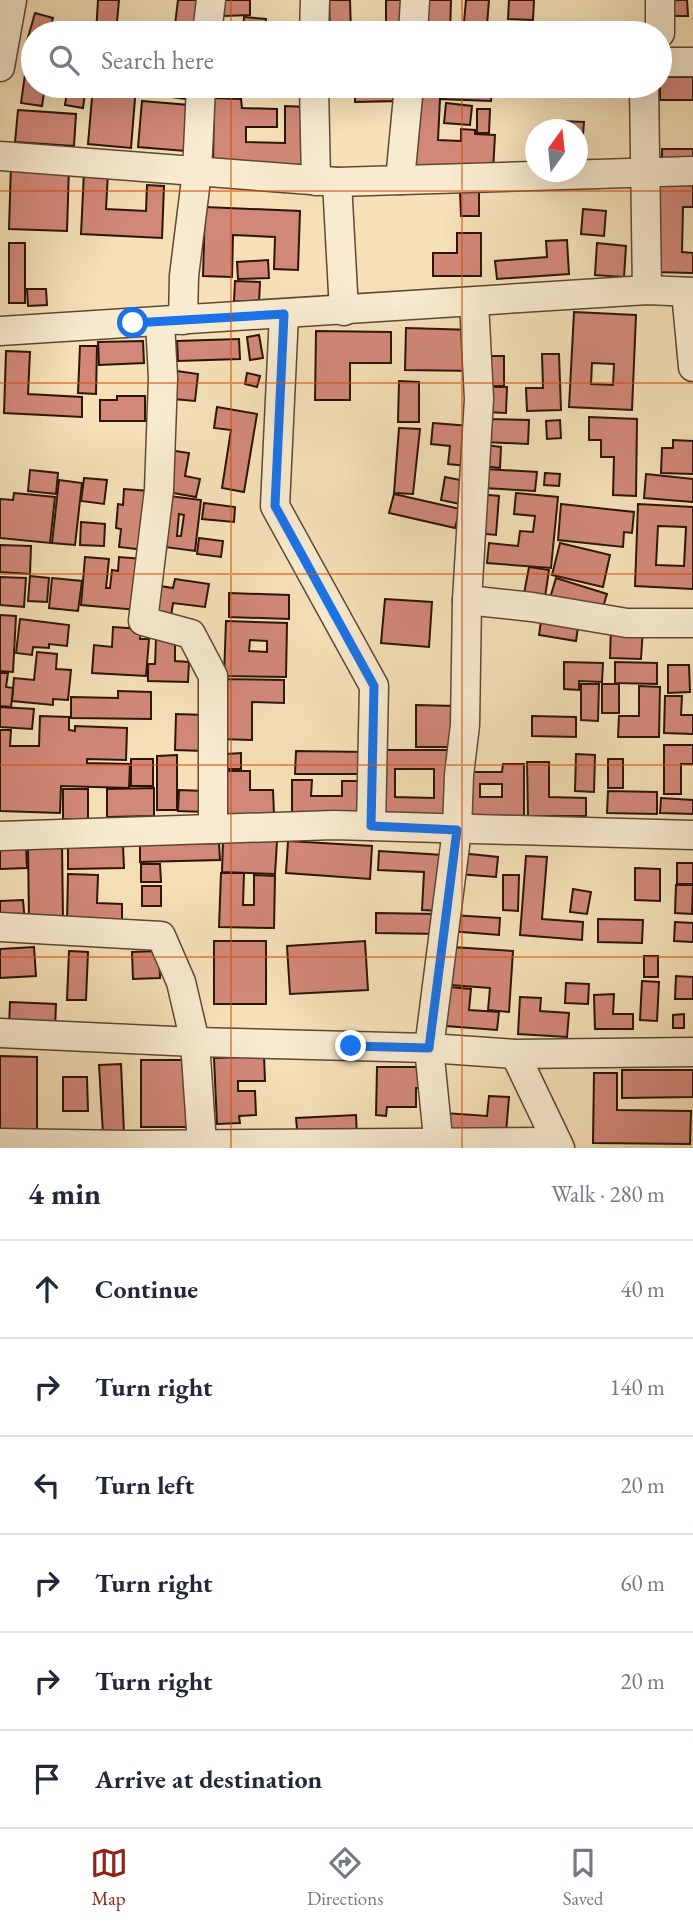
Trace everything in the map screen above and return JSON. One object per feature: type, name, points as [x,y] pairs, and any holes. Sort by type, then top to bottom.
[{"type":"street","points":[[0,67],[12,0]]},
{"type":"street","points":[[208,21],[211,0]]},
{"type":"street","points":[[314,21],[315,0]]},
{"type":"street","points":[[414,21],[415,0]]},
{"type":"street","points":[[660,0],[660,21]]},
{"type":"street","points":[[672,62],[693,62]]},
{"type":"street","points":[[200,98],[197,172],[184,276],[172,321],[163,378],[159,490],[143,621],[191,634],[213,676],[213,829]]},
{"type":"street","points":[[316,98],[344,311]]},
{"type":"street","points":[[400,180],[408,98]]},
{"type":"street","points":[[644,98],[647,290]]},
{"type":"street","points":[[0,156],[327,181],[693,171]]},
{"type":"street","points":[[0,331],[647,290],[689,292],[693,367]]},
{"type":"street","points":[[439,1146],[429,1048],[457,830],[458,775],[465,724],[467,600],[479,399],[474,302]]},
{"type":"street","points":[[284,314],[275,506],[374,686],[371,826]]},
{"type":"street","points":[[467,600],[532,607],[627,623],[693,623]]},
{"type":"street","points":[[0,836],[334,825],[693,835]]},
{"type":"street","points":[[0,927],[161,936],[181,982],[195,1042],[202,1144]]},
{"type":"street","points":[[0,1033],[195,1042],[429,1048],[515,1055],[693,1052]]},
{"type":"street","points":[[0,1143],[558,1145],[515,1055]]},
{"type":"building","points":[[98,0],[119,0],[117,21],[97,21]]},
{"type":"building","points":[[178,0],[202,0],[199,21],[175,21]]},
{"type":"building","points":[[224,0],[250,0],[250,15],[224,16]]},
{"type":"building","points":[[329,0],[350,0],[351,21],[330,21]]},
{"type":"building","points":[[386,0],[404,0],[404,21],[386,21]]},
{"type":"building","points":[[422,0],[451,0],[450,21],[421,21]]},
{"type":"building","points":[[466,0],[489,0],[487,21],[464,21]]},
{"type":"building","points":[[509,0],[534,0],[533,20],[508,19]]},
{"type":"building","points":[[666,0],[687,0],[688,16],[667,16]]},
{"type":"building","points":[[35,13],[53,18],[52,21],[33,21]]},
{"type":"building","points":[[244,17],[266,19],[266,21],[244,21]]},
{"type":"building","points":[[672,77],[693,77],[693,100],[660,100],[672,98]]},
{"type":"building","points":[[22,98],[43,98],[42,106],[21,103]]},
{"type":"building","points":[[66,98],[84,98],[83,108],[65,105]]},
{"type":"building","points":[[92,98],[135,98],[131,148],[88,144]]},
{"type":"building","points":[[214,98],[241,99],[242,108],[277,109],[277,127],[246,127],[246,142],[285,143],[285,106],[307,107],[307,169],[213,167]]},
{"type":"building","points":[[355,98],[400,98],[400,101],[355,102]]},
{"type":"building","points":[[416,98],[491,98],[491,101],[440,99],[438,140],[461,141],[461,129],[475,130],[475,134],[495,135],[493,171],[413,168]]},
{"type":"building","points":[[142,101],[189,105],[185,151],[138,147]]},
{"type":"building","points":[[446,103],[472,106],[470,125],[444,123]]},
{"type":"building","points":[[477,109],[490,109],[489,133],[477,133]]},
{"type":"building","points":[[18,110],[76,114],[74,146],[15,142]]},
{"type":"building","points":[[662,149],[693,149],[693,170],[662,170]]},
{"type":"building","points":[[11,164],[69,166],[67,231],[9,229]]},
{"type":"building","points":[[84,172],[108,173],[106,209],[146,211],[147,185],[164,186],[162,238],[81,234]]},
{"type":"building","points":[[657,184],[693,185],[693,207],[683,207],[682,252],[693,253],[693,273],[655,272]]},
{"type":"building","points":[[460,192],[479,192],[479,216],[461,216]]},
{"type":"building","points":[[205,207],[300,211],[298,270],[274,269],[275,237],[233,235],[232,277],[203,276]]},
{"type":"building","points":[[583,209],[606,211],[604,236],[581,234]]},
{"type":"building","points":[[457,233],[481,233],[481,276],[433,276],[433,253],[457,253]]},
{"type":"building","points":[[567,240],[569,274],[497,279],[495,261],[547,257],[546,241]]},
{"type":"building","points":[[9,243],[25,243],[25,303],[9,303]]},
{"type":"building","points":[[597,243],[626,246],[624,277],[595,275]]},
{"type":"building","points":[[268,260],[269,278],[238,279],[237,262]]},
{"type":"building","points":[[235,281],[260,282],[259,302],[234,301]]},
{"type":"building","points":[[27,289],[46,289],[47,305],[28,306]]},
{"type":"building","points":[[574,312],[636,315],[632,410],[569,407]],"holes":[[[592,363],[614,364],[613,385],[591,384]]]},
{"type":"building","points":[[406,328],[474,330],[474,371],[405,370]]},
{"type":"building","points":[[316,331],[391,332],[391,363],[350,363],[350,400],[315,400]]},
{"type":"building","points":[[259,335],[263,358],[250,360],[247,337]]},
{"type":"building","points":[[239,339],[240,359],[178,361],[177,341]]},
{"type":"building","points":[[143,341],[144,363],[99,365],[98,342]]},
{"type":"building","points":[[80,346],[97,346],[96,394],[78,393]]},
{"type":"building","points":[[6,351],[30,352],[28,394],[82,397],[82,417],[4,413]]},
{"type":"building","points":[[542,354],[559,354],[561,410],[527,411],[526,388],[543,388]]},
{"type":"building","points":[[488,356],[504,356],[504,386],[488,386]]},
{"type":"building","points":[[177,371],[198,374],[195,401],[174,399]]},
{"type":"building","points":[[247,373],[260,376],[257,387],[245,384]]},
{"type":"building","points":[[399,381],[419,382],[419,422],[398,422]]},
{"type":"building","points":[[488,387],[507,387],[506,413],[487,412]]},
{"type":"building","points":[[117,396],[145,396],[145,421],[100,421],[100,400],[117,400]]},
{"type":"building","points":[[217,407],[257,414],[244,492],[222,488],[231,430],[214,428]]},
{"type":"building","points":[[589,417],[637,419],[636,496],[613,495],[614,457],[601,457],[601,440],[589,440]]},
{"type":"building","points":[[486,419],[529,420],[528,444],[485,442]]},
{"type":"building","points":[[560,420],[561,438],[547,439],[546,421]]},
{"type":"building","points":[[433,423],[470,426],[467,466],[448,464],[450,446],[431,444]]},
{"type":"building","points":[[399,428],[420,429],[413,494],[394,493]]},
{"type":"building","points":[[673,440],[693,441],[693,474],[661,473],[662,448],[673,448]]},
{"type":"building","points":[[485,445],[501,447],[500,468],[484,466]]},
{"type":"building","points":[[169,450],[189,453],[185,476],[200,479],[196,497],[162,491]]},
{"type":"building","points":[[485,469],[537,472],[535,491],[484,488]]},
{"type":"building","points":[[30,470],[58,473],[56,494],[28,491]]},
{"type":"building","points":[[545,473],[560,474],[559,486],[544,485]]},
{"type":"building","points":[[646,474],[693,479],[693,502],[644,498]]},
{"type":"building","points":[[445,477],[465,481],[460,504],[441,500]]},
{"type":"building","points":[[84,478],[107,480],[104,504],[81,501]]},
{"type":"building","points":[[59,480],[82,483],[75,545],[52,543]]},
{"type":"building","points":[[124,489],[150,491],[144,550],[119,547],[121,529],[116,528],[118,504],[123,505]]},
{"type":"building","points":[[14,493],[55,497],[50,543],[0,538],[0,499],[13,500]]},
{"type":"building","points":[[516,493],[558,497],[551,568],[487,563],[489,543],[518,546],[520,531],[533,532],[535,516],[514,514]]},
{"type":"building","points":[[394,494],[460,509],[455,528],[389,513]]},
{"type":"building","points":[[479,494],[499,496],[496,535],[476,533]]},
{"type":"building","points":[[162,495],[201,500],[195,551],[157,546]],"holes":[[[179,514],[184,515],[181,536],[177,536]]]},
{"type":"building","points":[[204,503],[235,507],[234,522],[202,519]]},
{"type":"building","points":[[561,504],[634,512],[632,533],[624,532],[623,547],[558,540]]},
{"type":"building","points":[[638,504],[693,507],[693,589],[635,586]],"holes":[[[658,526],[686,527],[684,566],[656,565]]]},
{"type":"building","points":[[81,522],[105,524],[104,546],[80,545]]},
{"type":"building","points":[[199,538],[223,541],[221,557],[197,554]]},
{"type":"building","points":[[560,543],[610,555],[603,587],[552,575]]},
{"type":"building","points":[[0,545],[31,546],[30,574],[0,572]]},
{"type":"building","points":[[85,557],[109,559],[106,588],[110,588],[112,570],[118,571],[119,557],[143,559],[138,610],[81,605]]},
{"type":"building","points":[[529,567],[549,570],[545,597],[524,594]]},
{"type":"building","points":[[30,576],[49,578],[47,602],[28,601]]},
{"type":"building","points":[[0,577],[26,578],[24,607],[0,605]]},
{"type":"building","points":[[52,578],[82,581],[78,611],[49,608]]},
{"type":"building","points":[[556,578],[607,594],[601,614],[550,598]]},
{"type":"building","points":[[175,579],[209,584],[205,607],[173,603],[171,616],[149,613],[154,585],[173,588]]},
{"type":"building","points":[[229,593],[289,595],[289,619],[229,617]]},
{"type":"building","points":[[385,599],[432,602],[429,647],[381,643]]},
{"type":"building","points":[[542,614],[579,620],[576,641],[539,635]]},
{"type":"building","points":[[0,615],[16,616],[13,672],[0,671]]},
{"type":"building","points":[[20,619],[69,625],[67,646],[49,644],[49,648],[33,647],[32,655],[16,653]]},
{"type":"building","points":[[226,621],[287,623],[286,677],[224,676]],"holes":[[[250,640],[267,641],[267,652],[249,651]]]},
{"type":"building","points":[[113,627],[141,629],[140,639],[149,639],[146,676],[92,673],[94,645],[112,647]]},
{"type":"building","points":[[611,627],[643,628],[641,659],[610,658]]},
{"type":"building","points":[[156,638],[175,639],[175,661],[189,662],[188,682],[148,681],[148,664],[155,664]]},
{"type":"building","points":[[37,652],[57,654],[56,669],[71,670],[68,700],[53,699],[53,705],[12,701],[14,678],[34,680]]},
{"type":"building","points":[[564,662],[603,663],[602,682],[579,681],[579,690],[564,689]]},
{"type":"building","points":[[615,662],[657,663],[657,684],[615,683]]},
{"type":"building","points":[[668,665],[689,665],[690,692],[668,693]]},
{"type":"building","points":[[0,673],[8,673],[6,687],[13,688],[11,707],[0,706]]},
{"type":"building","points":[[218,679],[284,680],[284,703],[252,702],[252,740],[218,739]]},
{"type":"building","points":[[581,684],[599,684],[598,721],[581,720]]},
{"type":"building","points":[[602,684],[619,684],[619,713],[602,713]]},
{"type":"building","points":[[639,686],[660,687],[659,737],[618,737],[619,716],[639,716]]},
{"type":"building","points":[[118,691],[151,692],[151,719],[71,718],[71,697],[118,698]]},
{"type":"building","points":[[665,696],[682,696],[681,715],[693,715],[693,734],[664,733]]},
{"type":"building","points":[[416,705],[456,706],[455,747],[416,747]]},
{"type":"building","points":[[0,707],[34,709],[32,729],[0,727]]},
{"type":"building","points":[[176,714],[205,715],[204,751],[175,750]]},
{"type":"building","points":[[40,716],[69,717],[69,730],[75,731],[75,726],[127,728],[126,760],[87,759],[87,763],[130,764],[129,788],[61,786],[60,813],[0,811],[0,730],[11,730],[10,746],[39,746]]},
{"type":"building","points":[[532,716],[576,717],[576,737],[532,736]]},
{"type":"building","points":[[664,745],[693,745],[693,764],[681,764],[681,794],[664,794]]},
{"type":"building","points":[[379,750],[454,750],[454,819],[379,819]],"holes":[[[395,769],[434,769],[434,798],[395,797]]]},
{"type":"building","points":[[296,751],[367,752],[367,774],[295,774]]},
{"type":"building","points":[[241,753],[241,769],[227,769],[227,754]]},
{"type":"building","points":[[576,754],[595,755],[594,792],[575,791]]},
{"type":"building","points":[[177,755],[177,810],[157,810],[157,756]]},
{"type":"building","points":[[131,759],[153,759],[153,786],[131,786]]},
{"type":"building","points":[[608,759],[623,759],[623,788],[608,788]]},
{"type":"building","points":[[527,762],[549,762],[549,797],[586,798],[586,816],[528,816]]},
{"type":"building","points":[[503,764],[524,764],[524,816],[460,815],[464,772],[502,772]],"holes":[[[480,784],[502,784],[502,797],[480,797]]]},
{"type":"building","points":[[225,771],[250,771],[250,790],[273,790],[274,814],[225,815]]},
{"type":"building","points":[[292,780],[312,780],[311,796],[342,796],[342,781],[363,781],[363,816],[292,815]]},
{"type":"building","points":[[154,788],[154,816],[107,817],[107,789]]},
{"type":"building","points":[[63,789],[88,789],[88,819],[63,819]]},
{"type":"building","points":[[179,790],[205,791],[205,812],[178,811]]},
{"type":"building","points":[[608,791],[657,792],[657,814],[607,813]]},
{"type":"building","points":[[661,798],[693,800],[693,814],[660,813]]},
{"type":"building","points":[[223,839],[277,841],[275,874],[222,872]]},
{"type":"building","points":[[288,841],[372,846],[370,879],[286,873]]},
{"type":"building","points":[[219,843],[220,860],[140,862],[140,844]]},
{"type":"building","points":[[62,844],[63,920],[29,921],[28,845]]},
{"type":"building","points":[[26,845],[27,868],[0,869],[0,846]]},
{"type":"building","points":[[123,845],[124,868],[68,869],[68,846]]},
{"type":"building","points":[[379,851],[443,855],[440,911],[422,910],[424,872],[378,870]]},
{"type":"building","points":[[460,853],[498,857],[496,877],[458,874]]},
{"type":"building","points":[[526,856],[547,857],[542,919],[583,922],[582,940],[520,935]]},
{"type":"building","points":[[677,863],[693,863],[693,884],[677,884]]},
{"type":"building","points":[[141,864],[160,864],[161,882],[141,882]]},
{"type":"building","points":[[635,868],[660,869],[660,901],[635,900]]},
{"type":"building","points":[[221,873],[244,873],[243,905],[254,905],[254,875],[275,876],[274,928],[219,927]]},
{"type":"building","points":[[68,874],[98,875],[97,903],[122,904],[122,923],[67,922]]},
{"type":"building","points":[[503,875],[519,875],[518,911],[503,910]]},
{"type":"building","points":[[676,885],[693,885],[692,914],[675,913]]},
{"type":"building","points":[[142,886],[161,886],[161,906],[142,906]]},
{"type":"building","points":[[573,889],[591,892],[587,914],[570,912]]},
{"type":"building","points":[[23,900],[25,923],[0,924],[0,901]]},
{"type":"building","points":[[376,913],[440,914],[440,934],[376,933]]},
{"type":"building","points":[[451,915],[500,918],[499,935],[450,931]]},
{"type":"building","points":[[598,919],[643,920],[642,943],[598,942]]},
{"type":"building","points":[[675,922],[693,923],[693,942],[674,941]]},
{"type":"building","points":[[214,941],[266,941],[266,1004],[214,1004]]},
{"type":"building","points":[[365,941],[368,990],[290,994],[287,946]]},
{"type":"building","points":[[34,947],[36,976],[0,978],[0,949]]},
{"type":"building","points":[[452,947],[513,951],[509,1012],[488,1010],[490,988],[450,985]]},
{"type":"building","points":[[69,951],[88,952],[86,1000],[67,1000]]},
{"type":"building","points":[[159,951],[160,978],[133,979],[132,952]]},
{"type":"building","points":[[644,956],[658,956],[658,977],[644,977]]},
{"type":"building","points":[[676,976],[693,977],[693,999],[675,999]]},
{"type":"building","points":[[642,981],[659,982],[657,1021],[640,1020]]},
{"type":"building","points":[[566,983],[589,984],[588,1004],[565,1003]]},
{"type":"building","points":[[449,987],[471,989],[469,1010],[499,1012],[497,1030],[446,1026]]},
{"type":"building","points":[[614,994],[613,1014],[633,1014],[633,1029],[595,1029],[594,995]]},
{"type":"building","points":[[520,997],[541,998],[540,1011],[569,1013],[567,1037],[518,1034]]},
{"type":"building","points":[[10,1002],[56,1004],[55,1029],[9,1027]]},
{"type":"building","points":[[684,1014],[684,1028],[673,1028],[673,1015]]},
{"type":"building","points":[[0,1056],[37,1057],[37,1137],[0,1137]]},
{"type":"building","points":[[264,1056],[265,1081],[238,1081],[238,1091],[255,1091],[256,1115],[239,1116],[240,1123],[217,1124],[214,1058]]},
{"type":"building","points":[[141,1060],[186,1060],[187,1127],[141,1127]]},
{"type":"building","points":[[121,1064],[124,1133],[103,1134],[99,1065]]},
{"type":"building","points":[[377,1067],[428,1067],[428,1088],[416,1088],[416,1107],[387,1107],[386,1116],[376,1115]]},
{"type":"building","points":[[622,1070],[693,1070],[693,1097],[622,1098]]},
{"type":"building","points":[[594,1073],[617,1073],[617,1110],[691,1111],[690,1144],[593,1143]]},
{"type":"building","points":[[63,1077],[87,1077],[88,1111],[63,1111]]},
{"type":"building","points":[[489,1096],[509,1097],[506,1133],[444,1129],[445,1113],[487,1116]]},
{"type":"building","points":[[356,1115],[357,1137],[298,1139],[296,1118]]},
{"type":"route","points":[[133,323],[284,314],[275,506],[374,686],[371,826],[457,830],[429,1048],[351,1046]]}]
